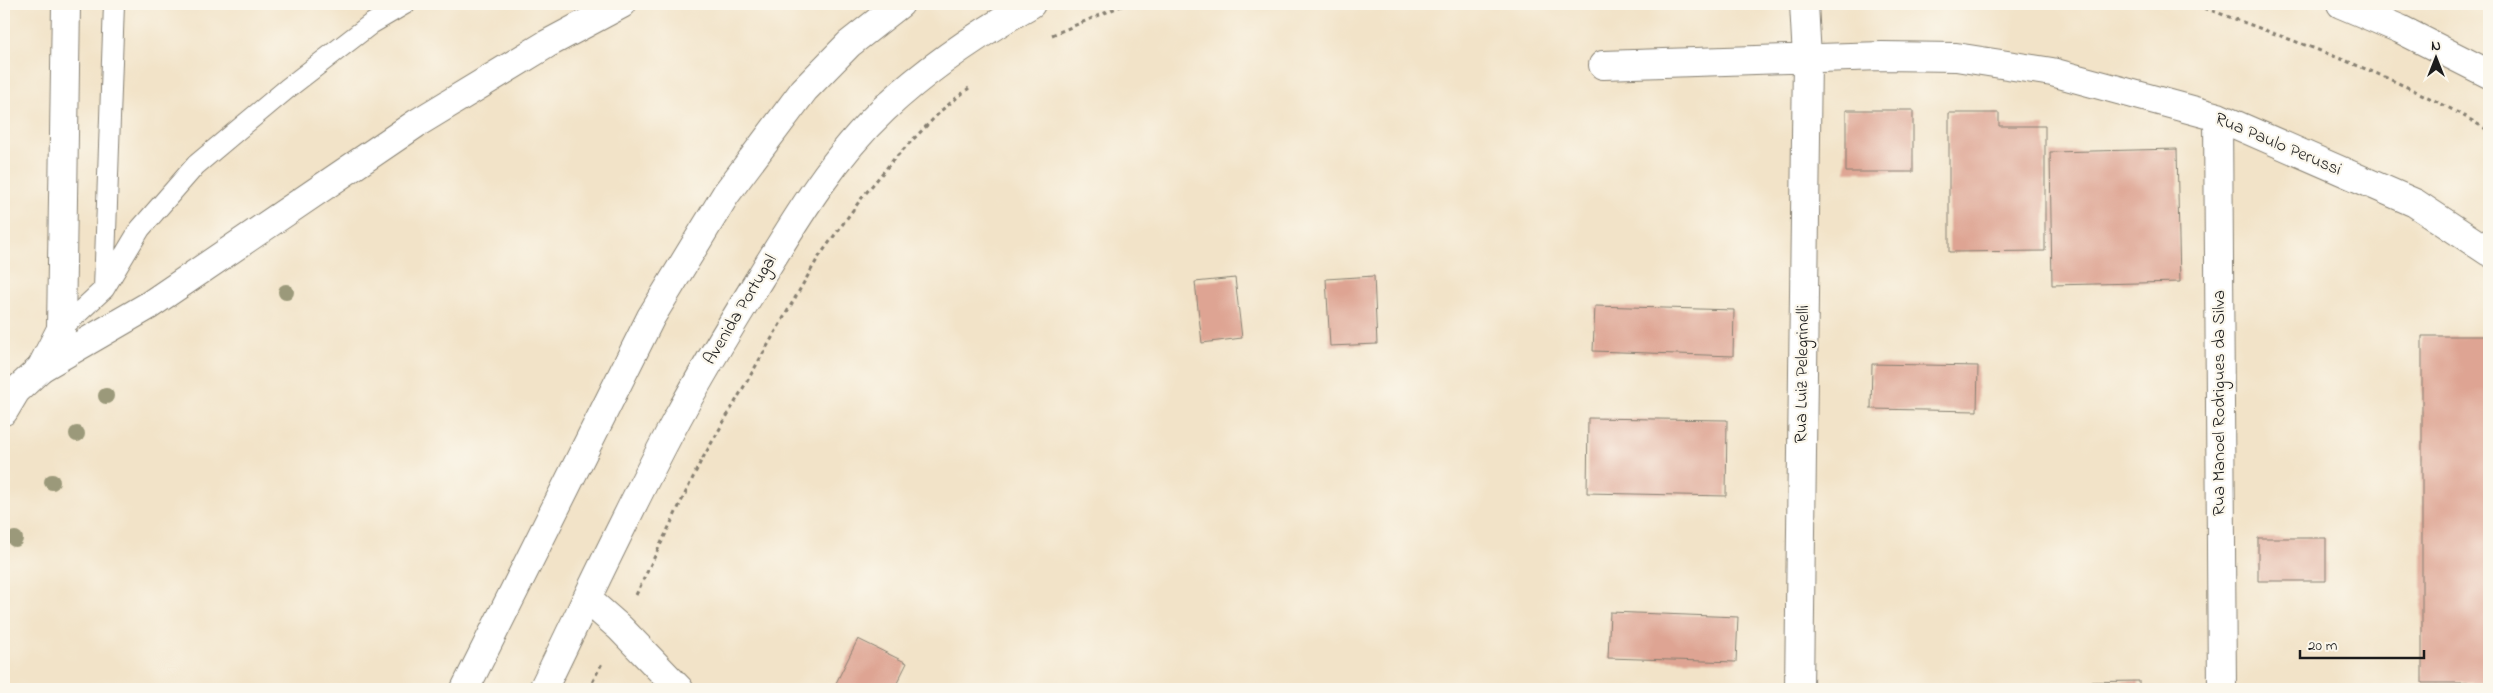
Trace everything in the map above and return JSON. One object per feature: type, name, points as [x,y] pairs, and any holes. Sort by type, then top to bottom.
[{"type":"street","points":[[41,368],[61,329],[66,4]]},
{"type":"street","points":[[4,411],[16,391],[41,368],[148,306],[417,123],[546,44],[622,4]]},
{"type":"street","points":[[465,689],[651,317],[726,194],[804,90],[849,44],[900,4]]},
{"type":"street","name":"Avenida Portugal","points":[[543,689],[676,421],[714,354],[807,203],[841,158],[883,110],[931,68],[979,34],[1031,4]]},
{"type":"street","name":"Rua Luiz Pelegrinelli","points":[[1799,689],[1808,58],[1804,4]]},
{"type":"street","points":[[2341,4],[2400,29],[2489,74]]},
{"type":"street","name":"Rua Paulo Perussi","points":[[1603,65],[1882,56],[1956,57],[2052,72],[2218,117],[2415,203],[2489,252]]},
{"type":"street","name":"Rua Manoel Rodrigues da Silva","points":[[2218,117],[2222,689]]},
{"type":"street","points":[[587,599],[620,628],[679,689]]},
{"type":"lane","points":[[104,289],[114,4]]},
{"type":"lane","points":[[61,329],[104,289],[140,229],[196,165],[303,76],[371,24],[405,4]]},
{"type":"path","points":[[1047,38],[1126,4]]},
{"type":"path","points":[[2189,4],[2216,12],[2389,77],[2454,109],[2489,131]]},
{"type":"path","points":[[589,689],[700,463],[818,258],[860,199],[894,159],[943,109],[972,87]]},
{"type":"building","points":[[1846,110],[1913,110],[1913,172],[1846,172]]},
{"type":"building","points":[[1949,113],[1999,113],[1999,126],[2045,126],[2045,251],[1949,252]]},
{"type":"building","points":[[2177,149],[2180,282],[2052,285],[2050,152]]},
{"type":"building","points":[[1374,276],[1377,344],[1330,346],[1326,279]]},
{"type":"building","points":[[1235,278],[1242,338],[1202,343],[1195,282]]},
{"type":"building","points":[[1595,306],[1734,310],[1733,356],[1593,351]]},
{"type":"building","points":[[2422,336],[2489,336],[2489,683],[2422,683]]},
{"type":"building","points":[[1872,364],[1978,366],[1977,411],[1871,409]]},
{"type":"building","points":[[1588,418],[1727,420],[1726,496],[1587,493]]},
{"type":"building","points":[[2258,538],[2326,538],[2326,581],[2258,581]]},
{"type":"building","points":[[1610,612],[1738,617],[1736,662],[1608,658]]},
{"type":"building","points":[[858,639],[907,663],[894,689],[833,689]]},
{"type":"building","points":[[2139,681],[2139,689],[2078,689],[2077,682]]}]
